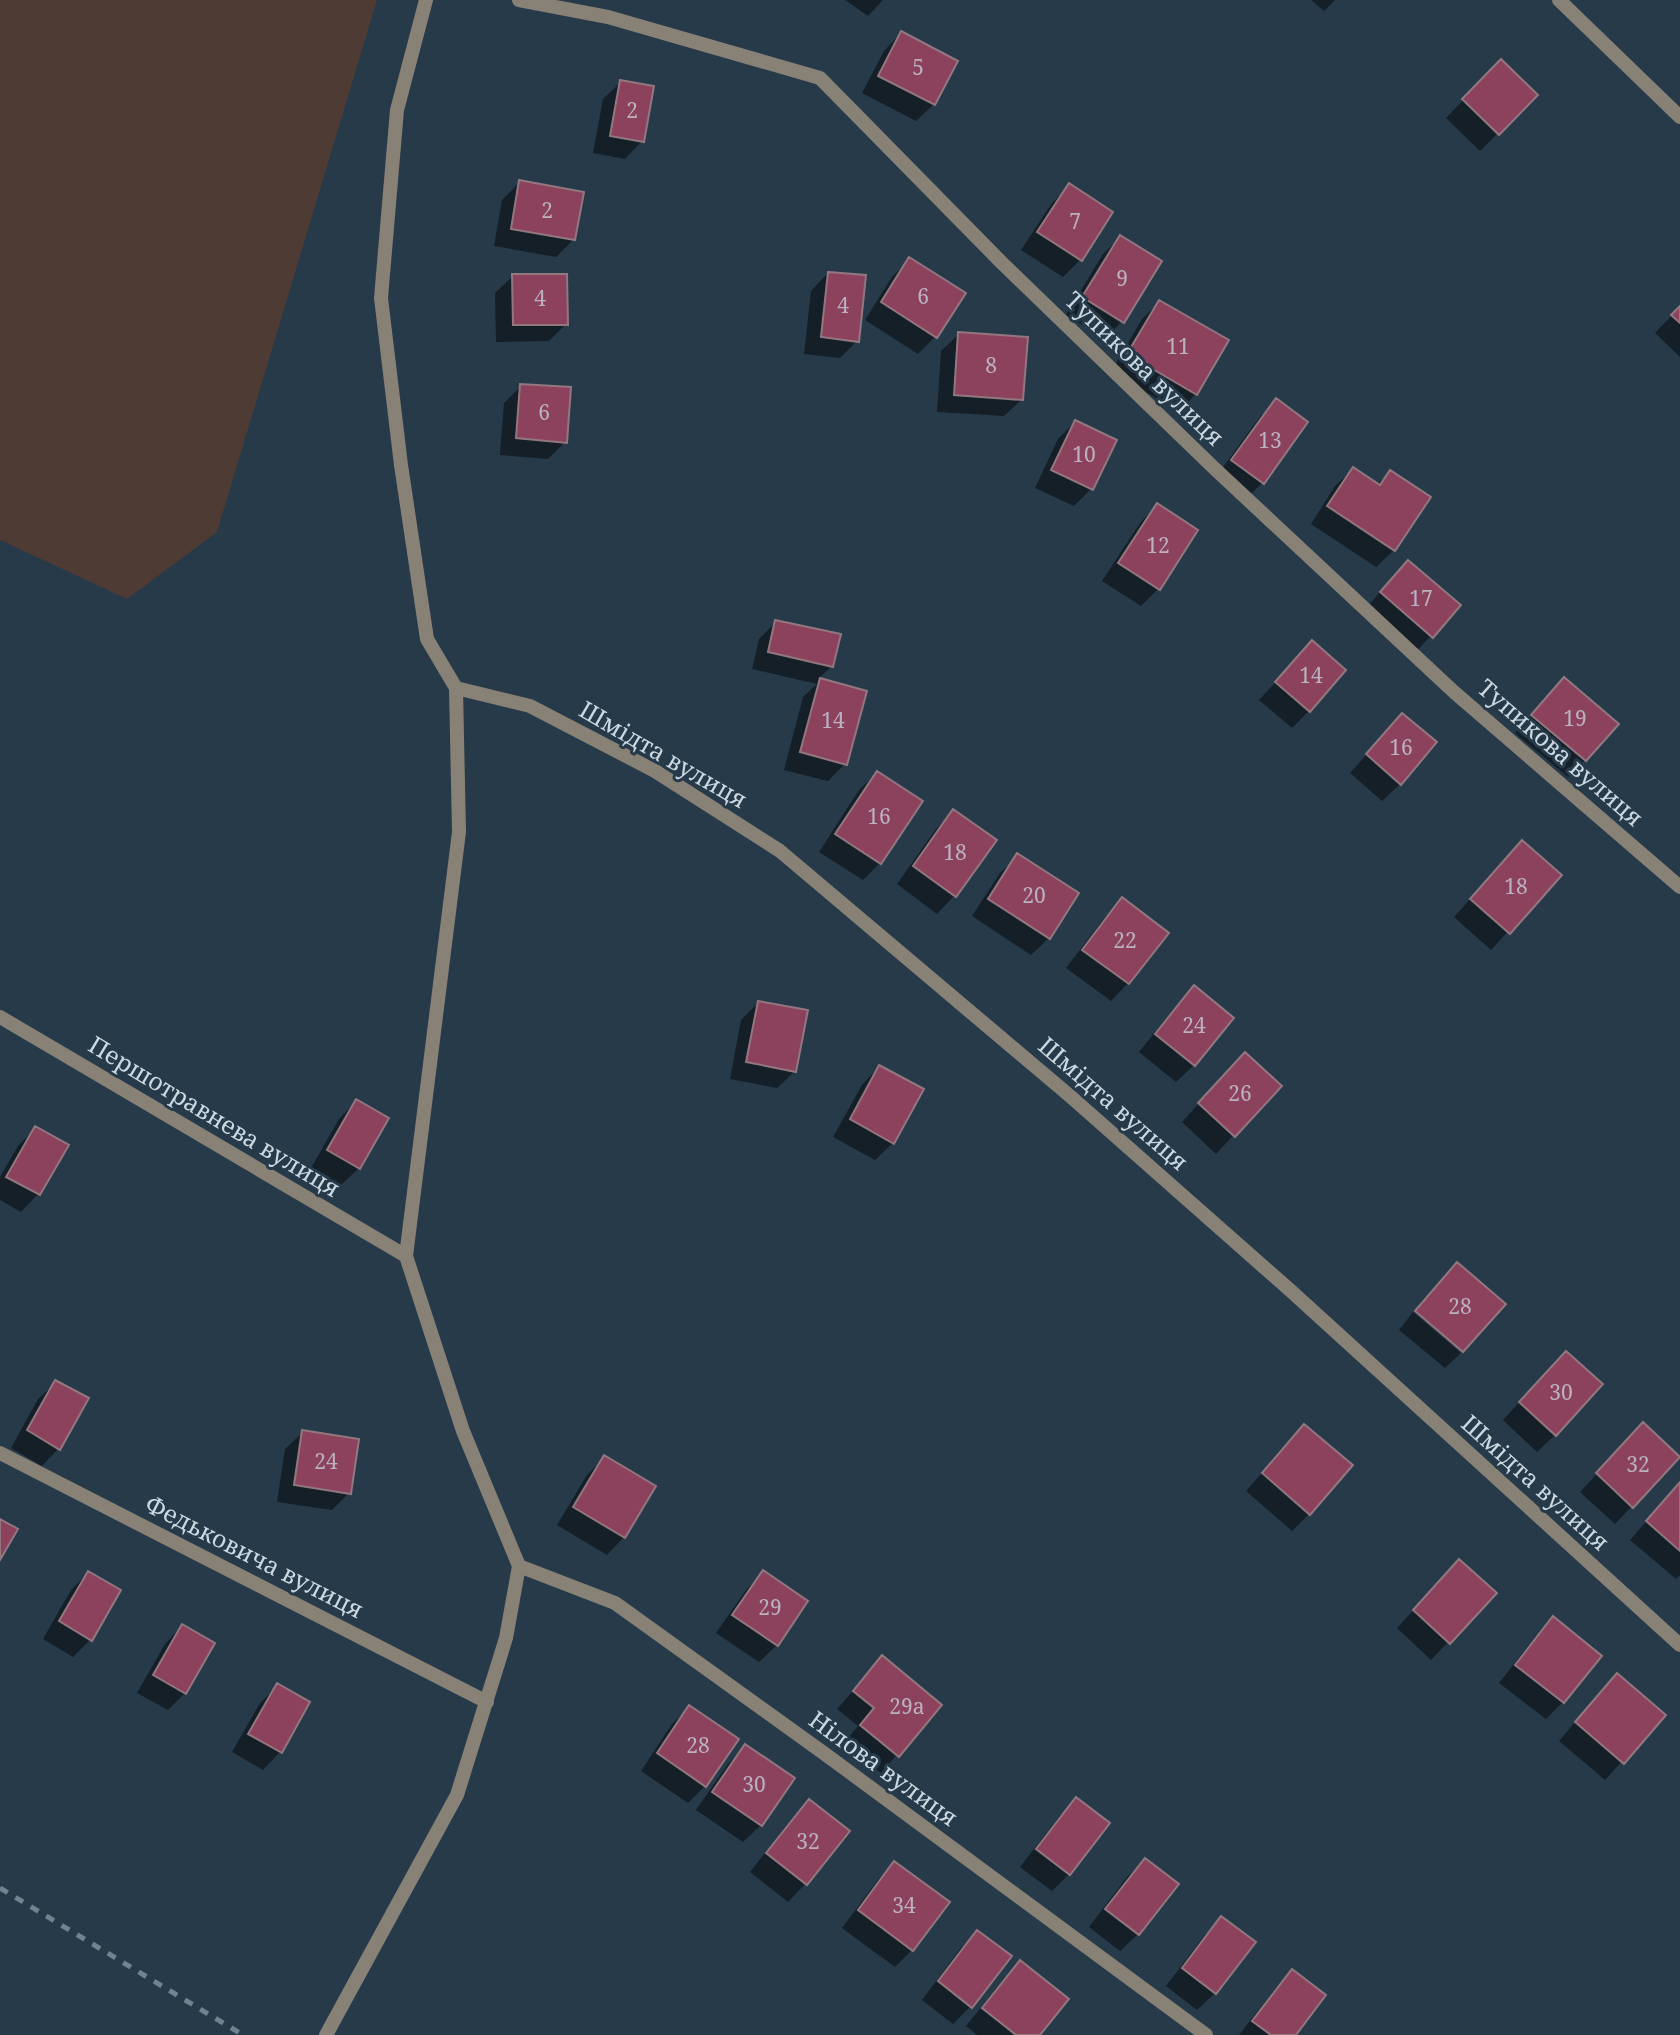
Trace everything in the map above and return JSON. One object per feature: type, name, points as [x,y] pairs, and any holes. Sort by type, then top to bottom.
[{"type":"street","points":[[326,2035],[457,1795],[506,1638],[519,1566],[463,1431],[406,1256],[459,832],[456,688],[427,639],[401,465],[382,298],[397,110],[426,0]]},
{"type":"street","name":"Тупикова вулиця","points":[[520,0],[608,17],[820,78],[1002,263],[1214,468],[1454,692],[1680,887]]},
{"type":"street","points":[[1559,0],[1680,117]]},
{"type":"street","name":"Шмідта вулиця","points":[[456,688],[530,706],[655,771],[780,851],[1070,1096],[1291,1291],[1680,1645]]},
{"type":"street","name":"Першотравнева вулиця","points":[[0,1017],[406,1256]]},
{"type":"street","name":"Федьковича вулиця","points":[[0,1453],[487,1702]]},
{"type":"street","name":"Нілова вулиця","points":[[519,1566],[615,1603],[1206,2035]]},
{"type":"shaded area","points":[[0,0],[377,0],[217,532],[127,599],[0,540]]},
{"type":"building","points":[[901,31],[958,61],[935,105],[878,76]]},
{"type":"building","points":[[1501,59],[1538,95],[1499,135],[1462,99]]},
{"type":"building","points":[[620,80],[654,86],[644,142],[610,136]]},
{"type":"building","points":[[519,180],[584,192],[575,240],[511,229]]},
{"type":"building","points":[[1069,183],[1113,212],[1082,261],[1037,232]]},
{"type":"building","points":[[1120,235],[1162,261],[1124,323],[1082,297]]},
{"type":"building","points":[[909,257],[966,293],[937,338],[881,302]]},
{"type":"building","points":[[828,272],[866,275],[859,342],[821,337]]},
{"type":"building","points":[[512,274],[567,274],[568,325],[513,325]]},
{"type":"building","points":[[1159,300],[1229,340],[1197,395],[1127,354]]},
{"type":"building","points":[[1680,306],[1680,323],[1671,315]]},
{"type":"building","points":[[958,332],[1028,337],[1023,400],[954,395]]},
{"type":"building","points":[[520,384],[571,387],[567,443],[516,438]]},
{"type":"building","points":[[1276,398],[1308,422],[1264,484],[1231,460]]},
{"type":"building","points":[[1075,420],[1117,440],[1093,490],[1051,470]]},
{"type":"building","points":[[1353,467],[1380,485],[1390,470],[1431,497],[1395,551],[1327,506]]},
{"type":"building","points":[[1157,503],[1198,530],[1160,590],[1118,563]]},
{"type":"building","points":[[1408,560],[1461,605],[1433,638],[1380,592]]},
{"type":"building","points":[[775,620],[841,634],[833,667],[768,652]]},
{"type":"building","points":[[1312,640],[1346,670],[1310,712],[1275,682]]},
{"type":"building","points":[[1564,677],[1619,724],[1586,761],[1531,715]]},
{"type":"building","points":[[820,678],[867,691],[847,765],[800,752]]},
{"type":"building","points":[[1402,713],[1437,742],[1401,785],[1366,754]]},
{"type":"building","points":[[877,771],[923,801],[881,864],[835,834]]},
{"type":"building","points":[[953,809],[997,840],[956,897],[913,866]]},
{"type":"building","points":[[1522,840],[1562,875],[1510,934],[1470,899]]},
{"type":"building","points":[[1017,853],[1079,893],[1050,939],[988,899]]},
{"type":"building","points":[[1122,897],[1169,933],[1129,984],[1082,950]]},
{"type":"building","points":[[1194,985],[1234,1018],[1195,1066],[1155,1034]]},
{"type":"building","points":[[758,1001],[808,1010],[796,1072],[746,1062]]},
{"type":"building","points":[[1245,1052],[1282,1086],[1235,1137],[1198,1103]]},
{"type":"building","points":[[879,1065],[924,1089],[894,1144],[850,1119]]},
{"type":"building","points":[[356,1099],[389,1118],[360,1169],[327,1150]]},
{"type":"building","points":[[35,1126],[69,1145],[40,1195],[6,1177]]},
{"type":"building","points":[[1457,1262],[1506,1304],[1463,1352],[1415,1311]]},
{"type":"building","points":[[1566,1351],[1603,1384],[1556,1436],[1519,1402]]},
{"type":"building","points":[[55,1380],[89,1398],[60,1450],[27,1430]]},
{"type":"building","points":[[1643,1422],[1680,1457],[1633,1508],[1596,1473]]},
{"type":"building","points":[[1304,1424],[1353,1465],[1310,1515],[1262,1473]]},
{"type":"building","points":[[302,1430],[359,1439],[351,1494],[294,1485]]},
{"type":"building","points":[[604,1455],[656,1486],[625,1538],[573,1507]]},
{"type":"building","points":[[1680,1482],[1680,1551],[1646,1521]]},
{"type":"building","points":[[0,1519],[18,1529],[0,1560]]},
{"type":"building","points":[[1459,1559],[1497,1593],[1450,1644],[1413,1610]]},
{"type":"building","points":[[763,1570],[808,1601],[778,1646],[732,1615]]},
{"type":"building","points":[[88,1571],[121,1590],[92,1641],[59,1621]]},
{"type":"building","points":[[1553,1616],[1602,1656],[1564,1703],[1515,1665]]},
{"type":"building","points":[[182,1624],[215,1643],[186,1694],[153,1675]]},
{"type":"building","points":[[882,1655],[942,1705],[899,1757],[860,1725],[874,1708],[853,1691]]},
{"type":"building","points":[[1617,1673],[1666,1715],[1624,1764],[1575,1722]]},
{"type":"building","points":[[277,1683],[310,1702],[282,1753],[248,1734]]},
{"type":"building","points":[[689,1705],[739,1739],[706,1787],[657,1753]]},
{"type":"building","points":[[745,1744],[795,1778],[762,1826],[712,1792]]},
{"type":"building","points":[[1076,1797],[1110,1823],[1070,1875],[1036,1849]]},
{"type":"building","points":[[809,1799],[850,1831],[807,1885],[766,1853]]},
{"type":"building","points":[[1145,1858],[1179,1884],[1139,1935],[1105,1909]]},
{"type":"building","points":[[894,1861],[950,1902],[913,1951],[858,1910]]},
{"type":"building","points":[[1221,1916],[1256,1942],[1216,1994],[1182,1968]]},
{"type":"building","points":[[977,1930],[1012,1956],[972,2008],[938,1981]]},
{"type":"building","points":[[1020,1960],[1069,1999],[1040,2035],[1016,2035],[982,2008]]},
{"type":"building","points":[[1292,1969],[1326,1995],[1296,2035],[1271,2035],[1252,2021]]},
{"type":"railway","points":[[0,1888],[243,2035]]}]
